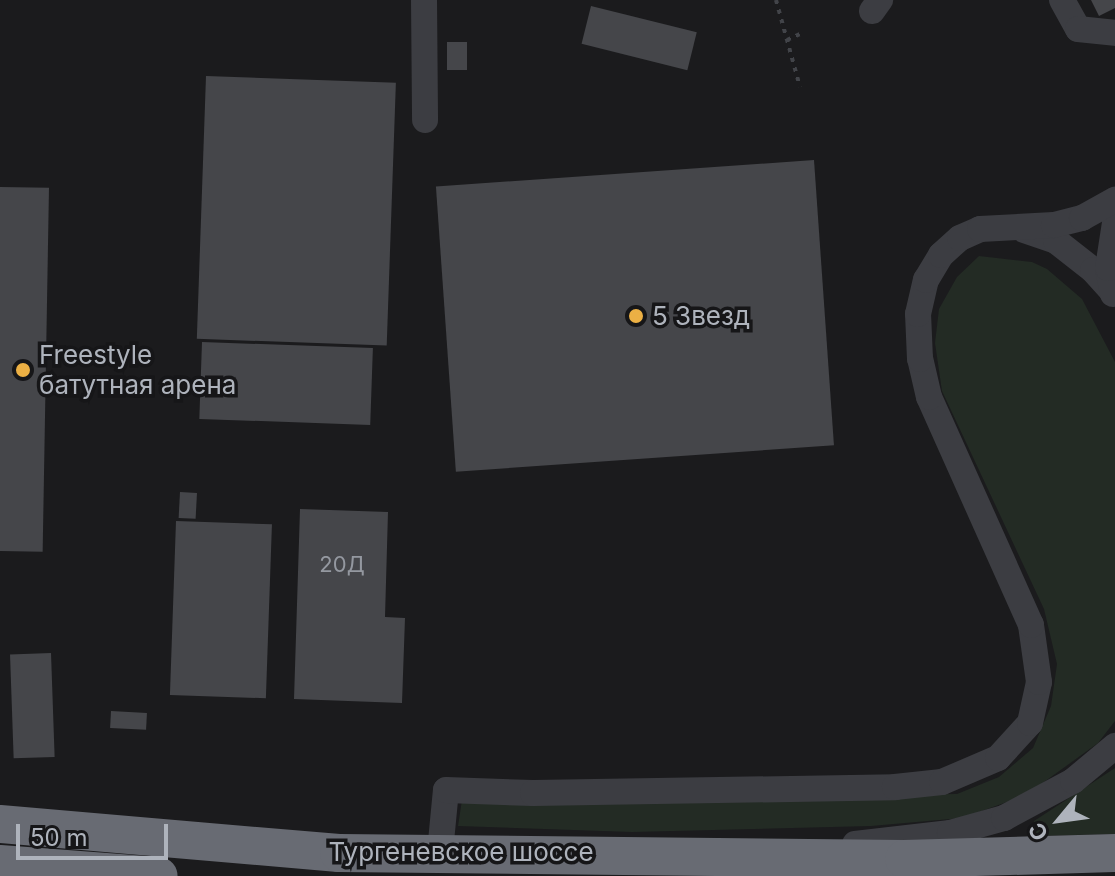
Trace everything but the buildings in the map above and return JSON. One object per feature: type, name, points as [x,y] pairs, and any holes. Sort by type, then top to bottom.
[{"type":"highway","name":"Тургеневское шоссе","points":[[0,824],[339,853],[904,859],[1115,853]]},
{"type":"highway","points":[[0,864],[159,876]]},
{"type":"street","points":[[424,0],[425,120]]},
{"type":"street","points":[[1062,0],[1078,29],[1115,33]]},
{"type":"street","points":[[440,852],[446,790],[533,793],[895,787],[942,782],[998,758],[1030,723],[1039,682],[1031,625],[929,397],[920,359],[918,314],[926,280],[941,255],[960,238],[980,229],[1054,225],[1082,218],[1115,200]]},
{"type":"street","points":[[1113,295],[1108,268],[1115,223]]},
{"type":"street","points":[[1001,227],[1035,232],[1056,241],[1093,270],[1113,295]]},
{"type":"street","points":[[753,855],[979,827],[1040,801],[1073,781],[1115,746]]},
{"type":"path","points":[[776,0],[800,87]]},
{"type":"path","points":[[787,40],[800,34]]},
{"type":"shaded area","points":[[979,256],[1032,262],[1047,269],[1082,299],[1115,362],[1115,721],[1098,743],[1026,795],[962,818],[871,826],[632,832],[458,826],[462,800],[957,794],[999,777],[1033,748],[1051,706],[1057,664],[1044,609],[942,391],[935,343],[939,309],[957,277]]},
{"type":"shaded area","points":[[1115,768],[1115,834],[1036,836],[1031,830],[1034,821]]},
{"type":"place","name":"5 Звезд","points":[[636,316]]},
{"type":"place","name":"Freestyle батутная арена","points":[[23,370]]}]
